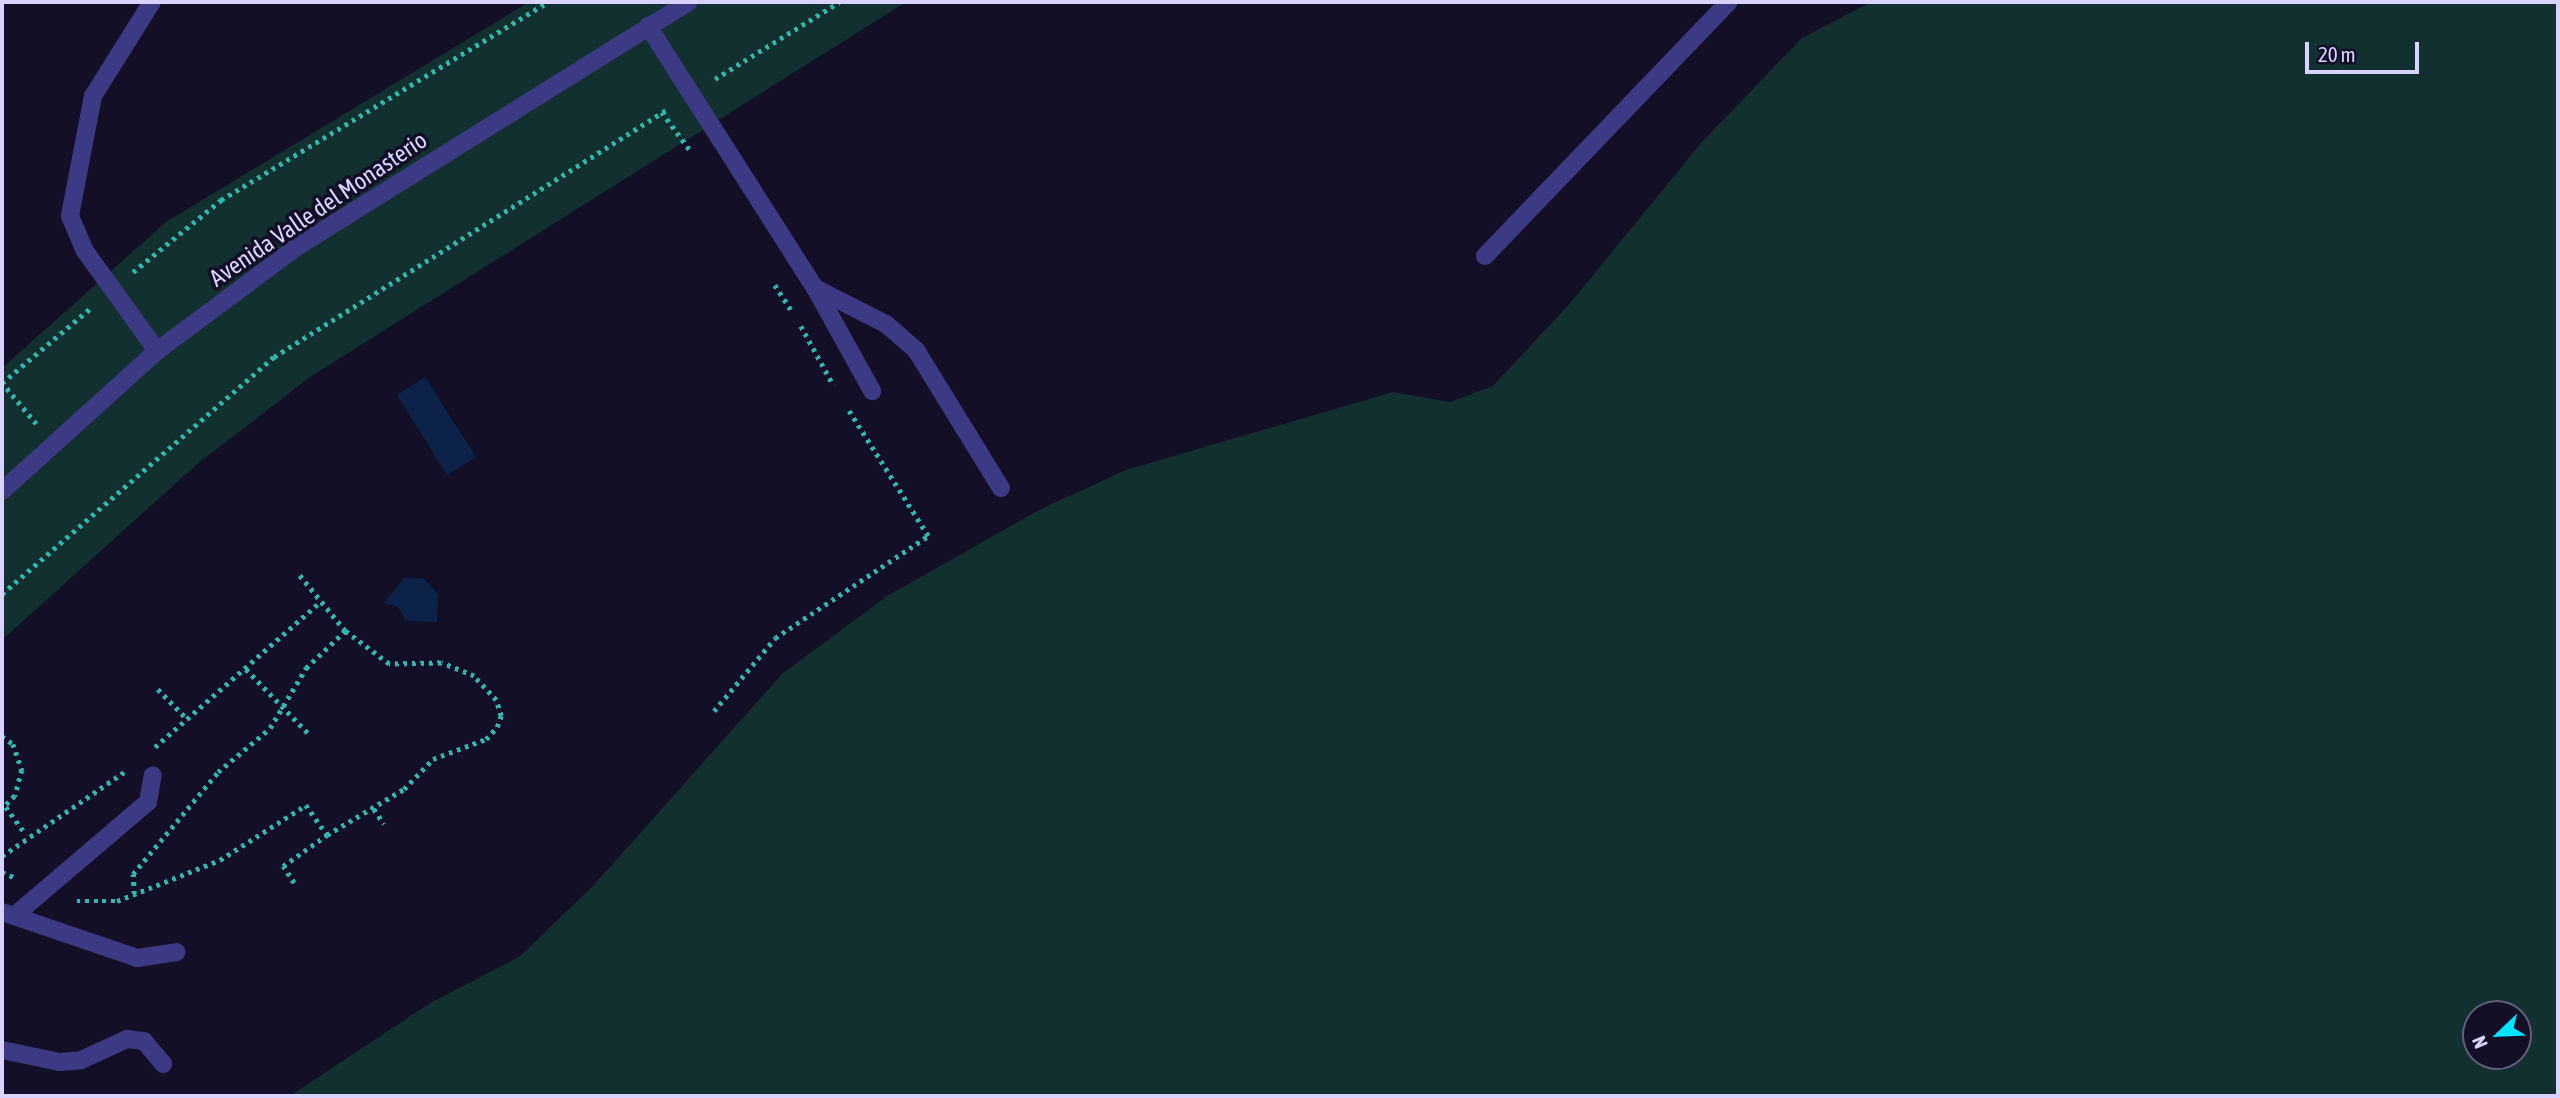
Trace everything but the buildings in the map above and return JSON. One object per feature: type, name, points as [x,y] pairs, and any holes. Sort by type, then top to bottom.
[{"type":"street","points":[[152,2],[93,96],[72,192],[75,234],[157,351]]},
{"type":"street","name":"Avenida Valle del Monasterio","points":[[2,492],[157,351],[295,248],[688,2]]},
{"type":"street","points":[[1485,256],[1729,2]]},
{"type":"street","points":[[648,26],[815,288],[872,391]]},
{"type":"street","points":[[815,288],[886,324],[916,350],[1001,488]]},
{"type":"street","points":[[8,914],[45,889],[148,802],[153,775]]},
{"type":"street","points":[[8,914],[137,958],[177,951]]},
{"type":"street","points":[[2,1050],[60,1062],[82,1059],[127,1039],[144,1041],[163,1064]]},
{"type":"path","points":[[54,447],[2,383],[221,200],[548,2]]},
{"type":"path","points":[[2,594],[274,357],[839,2]]},
{"type":"path","points":[[662,112],[700,164]]},
{"type":"path","points":[[714,711],[775,638],[928,536]]},
{"type":"path","points":[[295,883],[284,866],[327,835],[374,809],[433,759],[486,739],[501,716],[496,700],[458,667],[389,664],[345,631],[299,575]]},
{"type":"path","points":[[151,750],[321,601]]},
{"type":"path","points":[[134,894],[133,874],[218,772],[258,741],[286,706],[306,668],[345,631]]},
{"type":"path","points":[[246,669],[286,706],[311,736]]},
{"type":"path","points":[[158,689],[188,720]]},
{"type":"path","points":[[2,736],[13,744],[22,770],[4,808],[26,835]]},
{"type":"path","points":[[2,856],[26,835],[89,802],[132,765]]},
{"type":"path","points":[[2,872],[99,906],[220,860],[306,805],[327,835]]},
{"type":"path","points":[[374,809],[383,824]]},
{"type":"green space","points":[[529,2],[906,2],[310,377],[196,465],[2,640],[2,368],[166,222]]},
{"type":"green space","points":[[1871,2],[2558,2],[2558,1096],[290,1096],[430,1003],[519,957],[593,886],[782,674],[887,596],[1041,509],[1126,470],[1393,392],[1450,402],[1493,386],[1572,301],[1701,143],[1802,38]]},
{"type":"water","points":[[425,377],[476,457],[447,475],[397,395]]},
{"type":"water","points":[[405,577],[424,579],[438,594],[437,622],[406,621],[398,607],[384,603]]}]
